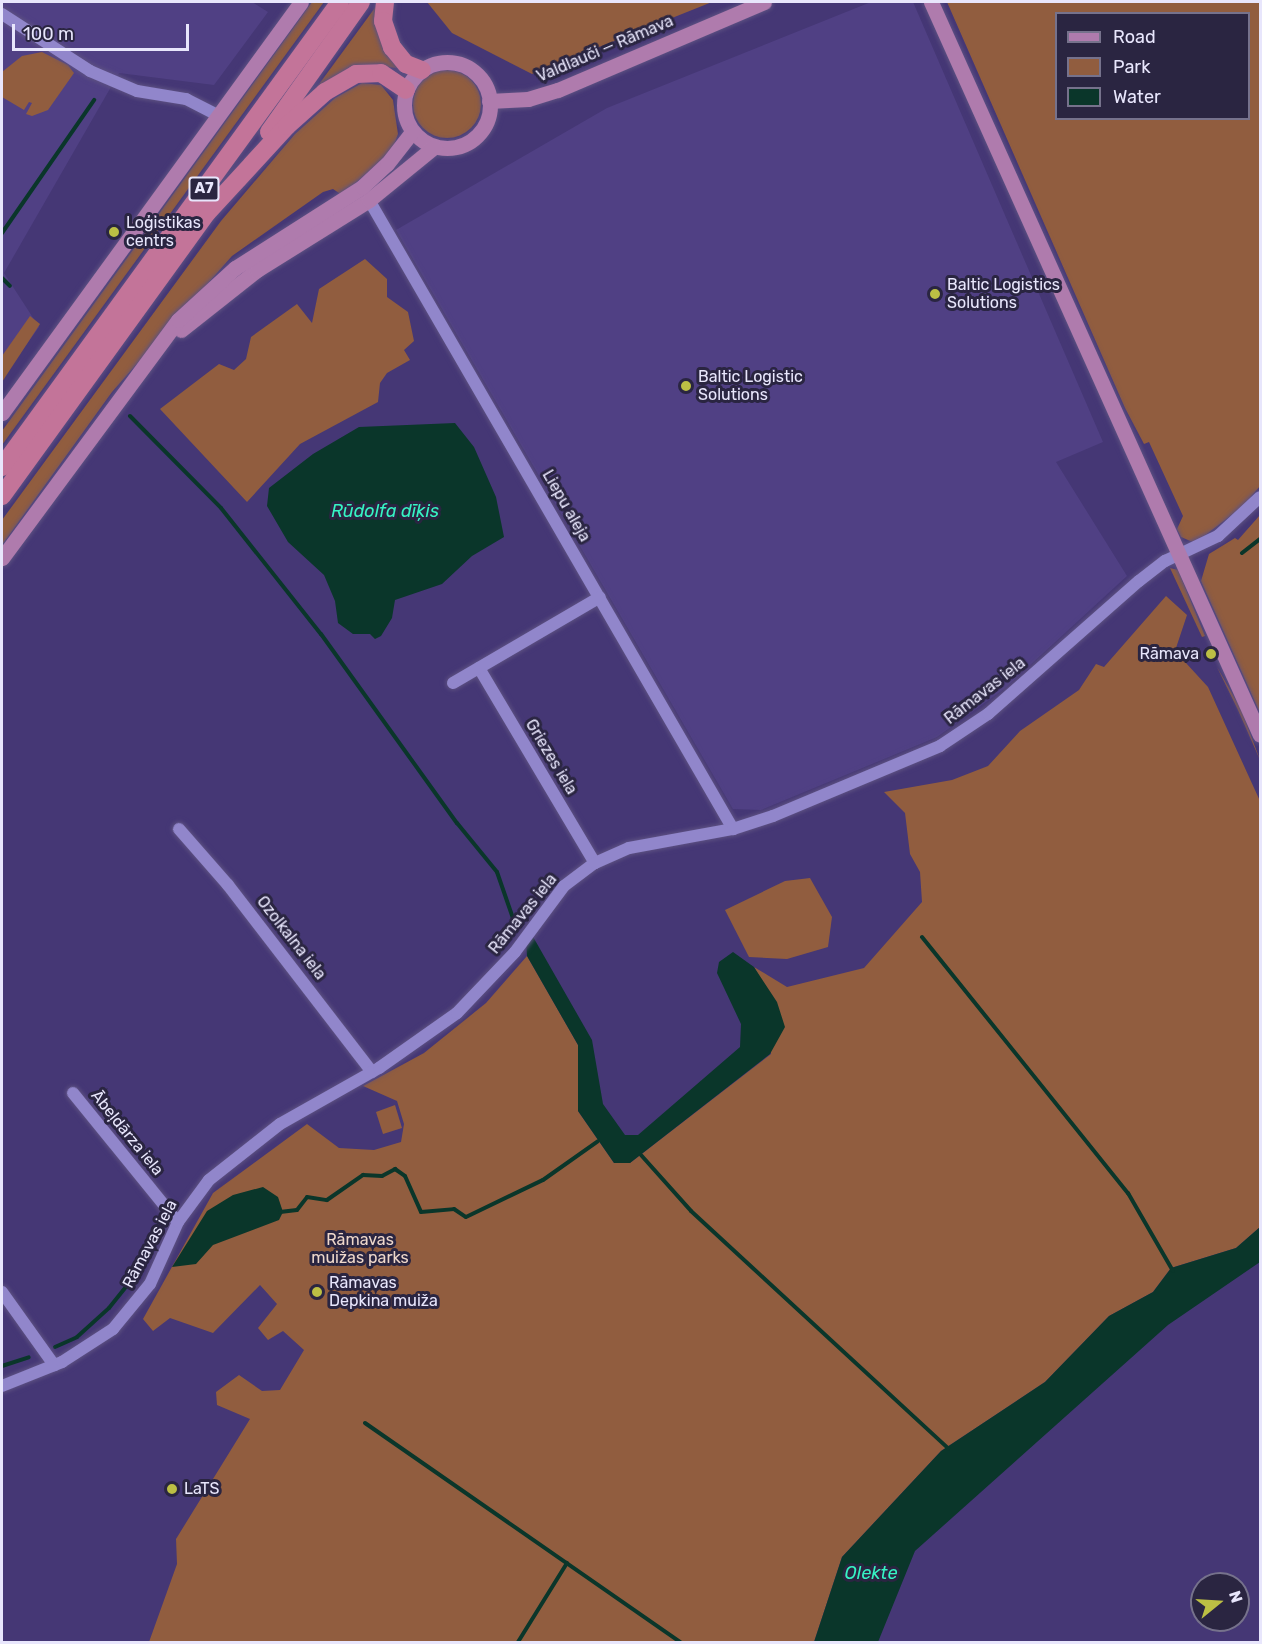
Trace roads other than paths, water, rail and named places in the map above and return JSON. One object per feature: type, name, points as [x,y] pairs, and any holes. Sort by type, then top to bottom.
[{"type":"highway","name":"A7","points":[[2,466],[340,2]]},
{"type":"highway","name":"A7","points":[[2,496],[207,213],[237,177],[361,2]]},
{"type":"highway","points":[[385,2],[383,21],[392,47],[406,64],[422,70]]},
{"type":"highway","points":[[237,177],[302,112],[344,80],[372,71],[389,76],[406,90]]},
{"type":"main road","points":[[2,413],[301,2]]},
{"type":"main road","name":"Valdlauči — Rāmava","points":[[489,101],[528,99],[558,90],[764,2]]},
{"type":"main road","points":[[932,2],[1260,735]]},
{"type":"main road","points":[[444,62],[461,64],[479,77],[489,101],[489,114],[476,136],[453,148],[434,147],[412,132],[404,114],[406,90],[422,70],[444,62]]},
{"type":"main road","points":[[2,558],[178,320],[222,279],[362,187],[387,164],[412,132]]},
{"type":"main road","points":[[160,345],[265,265],[369,200],[434,147]]},
{"type":"street","points":[[2,14],[90,71],[137,92],[186,99],[219,115]]},
{"type":"street","name":"Liepu aleja","points":[[369,200],[734,829]]},
{"type":"street","name":"Rāmavas iela","points":[[2,1386],[54,1365],[98,1343],[128,1315],[150,1284],[178,1222],[209,1180],[239,1153],[314,1102],[372,1072],[457,1013],[515,952],[564,886],[595,863],[629,848],[734,829],[940,746],[988,714],[1139,581],[1180,555],[1218,536],[1260,497]]},
{"type":"street","points":[[453,683],[600,597]]},
{"type":"street","name":"Griezes iela","points":[[479,668],[595,863]]},
{"type":"street","name":"Ozolkalna iela","points":[[179,830],[228,885],[372,1072]]},
{"type":"street","name":"Ābeļdārza iela","points":[[74,1093],[178,1222]]},
{"type":"street","points":[[2,1292],[54,1365]]},
{"type":"water","name":"Rūdolfa dīķis","points":[[455,423],[474,447],[496,497],[504,537],[472,556],[442,584],[395,600],[392,618],[381,636],[375,639],[370,634],[353,634],[338,623],[335,601],[324,575],[288,542],[267,506],[269,488],[313,454],[359,427]]},
{"type":"water","points":[[532,935],[592,1040],[603,1104],[625,1135],[638,1135],[740,1047],[741,1024],[717,973],[719,962],[733,952],[754,967],[777,1002],[785,1027],[770,1054],[630,1163],[614,1163],[578,1111],[578,1045],[527,956],[526,942]]},
{"type":"water","points":[[263,1187],[278,1197],[283,1212],[279,1220],[213,1245],[196,1264],[172,1267],[207,1211],[233,1195]]},
{"type":"water","name":"Olekte","points":[[1260,1227],[1260,1262],[1168,1325],[915,1551],[878,1642],[814,1642],[842,1557],[941,1451],[1045,1382],[1109,1316],[1153,1292],[1171,1268],[1236,1248]]},
{"type":"waterway","points":[[2,233],[94,100]]},
{"type":"waterway","points":[[2,278],[10,286]]},
{"type":"waterway","points":[[130,416],[221,508],[321,634],[457,823],[497,872],[516,927]]},
{"type":"waterway","points":[[1242,553],[1260,539]]},
{"type":"waterway","points":[[922,937],[1128,1193],[1173,1271]]},
{"type":"waterway","points":[[280,1212],[297,1210],[307,1197],[327,1200],[363,1175],[382,1176],[395,1169],[405,1176],[421,1212],[454,1209],[466,1217],[543,1180],[598,1141]]},
{"type":"waterway","points":[[641,1155],[691,1211],[948,1448]]},
{"type":"waterway","points":[[55,1347],[77,1337],[109,1308],[141,1268]]},
{"type":"waterway","points":[[2,1366],[29,1357]]},
{"type":"waterway","points":[[365,1423],[680,1642]]},
{"type":"waterway","points":[[518,1642],[567,1563]]},
{"type":"place","name":"Loģistikas centrs","points":[[114,232]]},
{"type":"place","name":"Baltic Logistics Solutions","points":[[935,294]]},
{"type":"place","name":"Baltic Logistic Solutions","points":[[686,386]]},
{"type":"place","name":"Rāmava","points":[[1211,654]]},
{"type":"place","name":"Rāmavas Depkina muiža","points":[[317,1292]]},
{"type":"place","name":"LaTS","points":[[172,1489]]},
{"type":"park label","name":"Rāmavas muižas parks","points":[[360,1249]]}]
